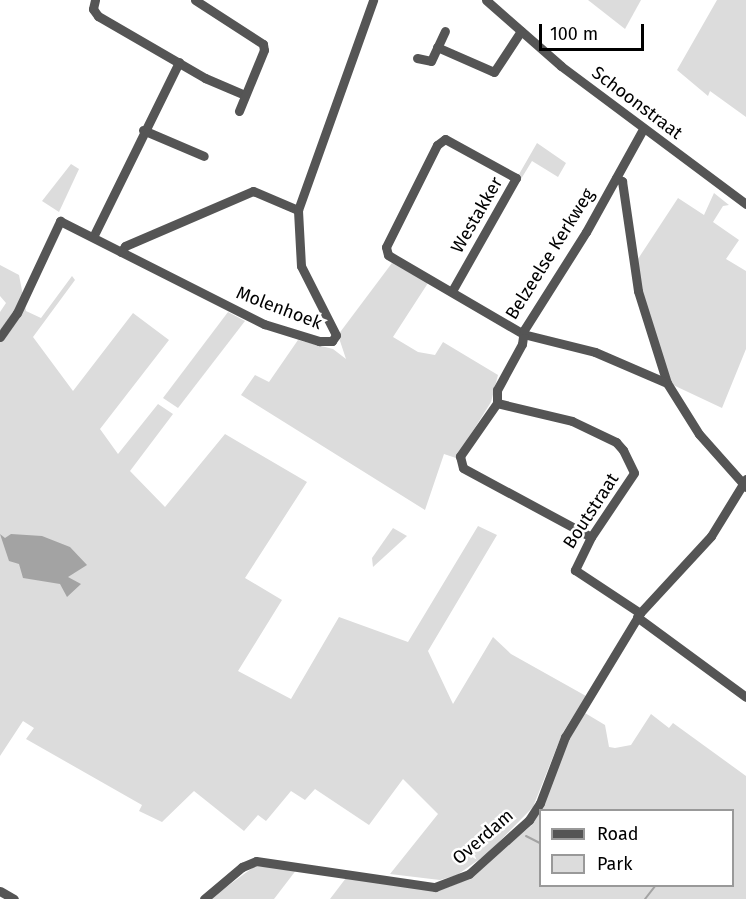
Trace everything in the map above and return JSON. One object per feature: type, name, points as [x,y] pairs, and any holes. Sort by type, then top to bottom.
[{"type":"street","points":[[95,0],[93,9],[98,16],[179,62],[245,95]]},
{"type":"street","points":[[195,0],[263,44],[264,50],[239,111]]},
{"type":"street","name":"Molenhoek","points":[[0,337],[17,313],[60,221],[264,324],[329,343],[336,335],[301,266],[298,210],[373,0]]},
{"type":"street","name":"Schoonstraat","points":[[486,0],[643,129],[746,204]]},
{"type":"street","points":[[417,58],[429,62],[445,31]]},
{"type":"street","points":[[437,47],[494,72],[521,31]]},
{"type":"street","points":[[93,237],[143,130],[179,62]]},
{"type":"street","name":"Belzeelse Kerkweg","points":[[386,247],[388,255],[523,334],[643,129]]},
{"type":"street","points":[[143,130],[200,157]]},
{"type":"street","name":"Westakker","points":[[386,247],[442,139],[448,139],[515,176],[452,291]]},
{"type":"street","name":"Belzeelse Kerkweg","points":[[616,178],[622,181],[638,291],[666,383],[699,434],[745,484]]},
{"type":"street","points":[[121,252],[125,246],[253,191],[261,191],[298,210]]},
{"type":"street","points":[[591,537],[461,465],[460,456],[497,403],[497,390],[523,334],[595,352],[666,383]]},
{"type":"street","name":"Boutstraat","points":[[497,403],[572,421],[616,442],[633,466],[633,478],[591,537],[575,572],[638,615]]},
{"type":"street","name":"Overdam","points":[[204,899],[242,867],[256,861],[435,887],[469,874],[529,820],[540,803],[565,737],[638,615],[711,536],[745,484]]},
{"type":"street","points":[[638,615],[746,697]]},
{"type":"street","points":[[0,891],[14,899]]},
{"type":"green space","points":[[588,0],[641,0],[625,29]]},
{"type":"green space","points":[[717,0],[746,0],[746,117],[710,91],[708,96],[677,70]]},
{"type":"green space","points":[[537,143],[566,163],[558,177],[532,161],[521,179],[518,176]]},
{"type":"green space","points":[[71,164],[79,169],[59,212],[42,201]]},
{"type":"green space","points":[[714,193],[729,205],[723,206],[713,222],[739,240],[726,259],[746,271],[746,349],[722,408],[671,384],[651,333],[636,262],[678,198],[704,215]]},
{"type":"green space","points":[[392,263],[428,283],[393,337],[418,352],[435,355],[443,342],[498,375],[491,402],[456,458],[444,454],[425,510],[241,395],[255,375],[269,382],[298,340],[333,349],[346,359],[338,335]]},
{"type":"green space","points":[[0,265],[19,275],[26,311],[41,318],[72,276],[75,280],[33,337],[73,391],[133,313],[169,340],[100,429],[118,454],[158,404],[173,414],[130,471],[165,507],[225,434],[307,482],[245,578],[282,600],[238,671],[291,699],[339,617],[408,642],[478,526],[497,535],[428,651],[453,704],[493,637],[511,654],[586,696],[562,734],[533,807],[487,854],[457,875],[440,880],[390,874],[438,814],[403,779],[369,825],[315,789],[305,800],[291,791],[266,821],[258,815],[244,831],[194,791],[162,822],[139,811],[142,805],[26,739],[34,728],[23,721],[0,756],[0,312],[6,303],[0,296]]},
{"type":"green space","points":[[228,312],[245,321],[178,408],[163,398]]},
{"type":"green space","points":[[393,528],[407,536],[373,567],[372,558]]},
{"type":"green space","points":[[585,713],[605,725],[609,747],[615,748],[631,745],[651,714],[669,728],[673,723],[746,776],[746,899],[330,899],[346,878],[444,889],[466,880],[532,825],[561,753]]},
{"type":"green space","points":[[255,866],[297,869],[274,899],[210,899]]},
{"type":"shaded area","points":[[0,534],[5,538],[11,534],[42,536],[70,547],[87,565],[68,577],[81,584],[67,597],[60,584],[23,578],[19,564],[9,561]]},
{"type":"waterway","points":[[526,836],[539,842]]},
{"type":"waterway","points":[[645,899],[654,887]]}]
